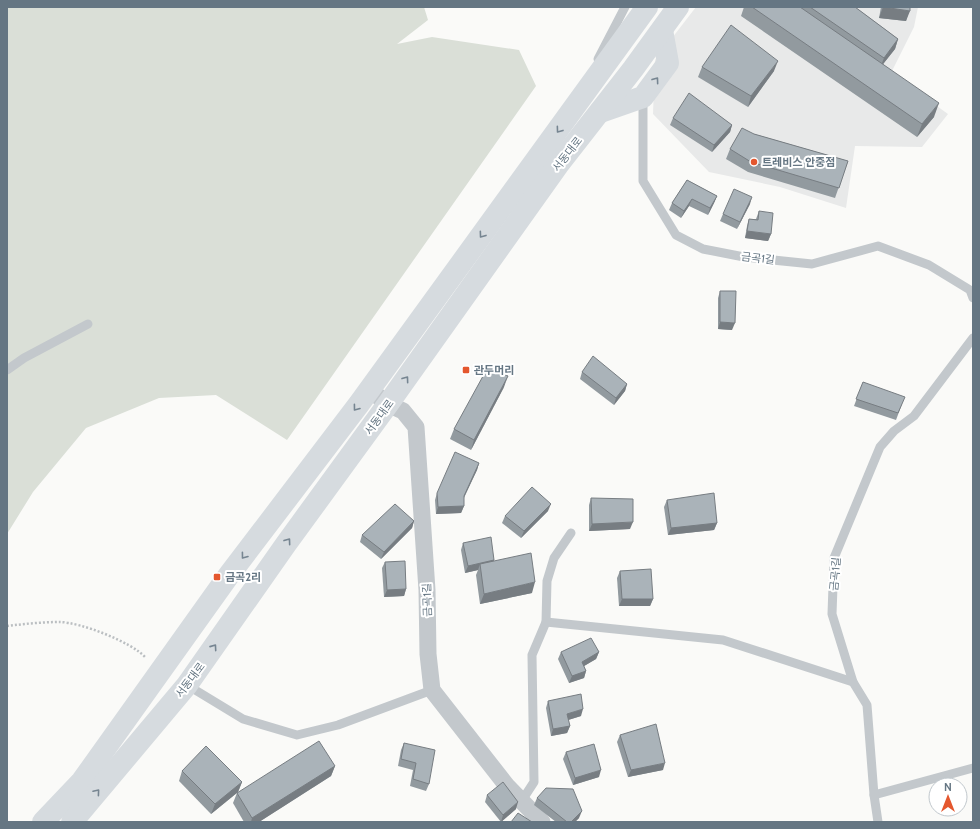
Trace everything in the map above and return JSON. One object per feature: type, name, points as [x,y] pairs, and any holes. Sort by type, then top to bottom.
[{"type":"main road","name":"서동대로","points":[[43,822],[82,780],[160,674],[229,575],[370,390],[647,7]]},
{"type":"main road","name":"서동대로","points":[[72,822],[188,685],[286,544],[388,404],[558,165],[600,112],[678,7]]},
{"type":"main road","points":[[600,112],[643,97],[668,63],[662,30]]},
{"type":"street","name":"금곡1길","points":[[370,390],[388,404],[403,411],[416,427],[427,590],[428,654],[432,690]]},
{"type":"street","points":[[432,690],[506,786],[542,822]]},
{"type":"lane","points":[[579,102],[590,73],[624,7]]},
{"type":"lane","name":"금곡1길","points":[[643,97],[643,181],[676,235],[703,249],[744,257],[812,264],[878,246],[929,265],[970,290],[973,298]]},
{"type":"lane","points":[[7,370],[24,358],[88,324]]},
{"type":"lane","name":"금곡1길","points":[[878,822],[874,796],[867,704],[853,682],[832,614],[834,558],[880,447],[894,431],[914,416],[973,338]]},
{"type":"lane","points":[[521,802],[534,782],[532,655],[546,622],[547,581],[554,558],[571,533]]},
{"type":"lane","points":[[546,622],[723,640],[853,682]]},
{"type":"lane","points":[[188,685],[244,720],[297,735],[338,725],[432,690]]},
{"type":"lane","points":[[874,796],[973,768]]},
{"type":"path","points":[[7,626],[60,622],[109,635],[140,651],[160,674]]},
{"type":"shaded area","points":[[7,7],[424,7],[428,20],[397,44],[432,37],[519,50],[536,86],[287,440],[216,395],[159,398],[86,428],[33,492],[7,534]]},
{"type":"shaded area","points":[[696,7],[918,7],[914,27],[891,73],[948,114],[922,147],[855,146],[846,208],[780,187],[709,172],[653,114],[655,60]]},
{"type":"building","points":[[752,7],[800,7],[939,103],[922,124]]},
{"type":"building","points":[[810,7],[855,7],[898,39],[884,58]]},
{"type":"building","points":[[883,7],[910,7],[910,11]]},
{"type":"building","points":[[731,25],[778,61],[751,96],[702,67]]},
{"type":"building","points":[[689,93],[732,125],[714,145],[673,118]]},
{"type":"building","points":[[742,128],[754,134],[848,161],[839,188],[751,162],[730,149]]},
{"type":"building","points":[[687,180],[717,196],[710,208],[692,199],[684,211],[672,203]]},
{"type":"building","points":[[734,189],[752,197],[740,222],[723,214]]},
{"type":"building","points":[[759,211],[773,213],[771,234],[747,231],[749,219],[758,220]]},
{"type":"building","points":[[720,291],[736,291],[735,323],[720,322]]},
{"type":"building","points":[[593,356],[627,384],[616,398],[582,372]]},
{"type":"building","points":[[488,367],[508,376],[474,440],[454,429]]},
{"type":"building","points":[[863,382],[905,397],[898,413],[856,399]]},
{"type":"building","points":[[455,452],[479,463],[464,496],[464,506],[438,507],[437,493]]},
{"type":"building","points":[[532,487],[551,504],[524,531],[505,516]]},
{"type":"building","points":[[714,493],[717,523],[671,528],[667,500]]},
{"type":"building","points":[[591,498],[633,499],[633,522],[592,524]]},
{"type":"building","points":[[395,504],[414,521],[384,552],[362,535]]},
{"type":"building","points":[[491,537],[494,560],[468,566],[463,543]]},
{"type":"building","points":[[531,553],[535,582],[484,594],[480,564]]},
{"type":"building","points":[[405,561],[406,589],[387,590],[385,562]]},
{"type":"building","points":[[651,569],[653,599],[622,599],[620,571]]},
{"type":"building","points":[[591,638],[599,652],[582,662],[586,671],[572,676],[561,652]]},
{"type":"building","points":[[581,694],[583,709],[567,714],[570,726],[553,729],[548,701]]},
{"type":"building","points":[[656,724],[665,763],[631,770],[620,735]]},
{"type":"building","points":[[319,741],[335,766],[252,818],[237,793]]},
{"type":"building","points":[[404,743],[435,750],[429,784],[413,779],[416,763],[401,759]]},
{"type":"building","points":[[594,744],[601,770],[575,778],[566,752]]},
{"type":"building","points":[[206,746],[242,782],[215,804],[182,771]]},
{"type":"building","points":[[503,782],[518,802],[503,815],[487,795]]},
{"type":"building","points":[[546,788],[573,789],[582,811],[571,822],[567,822],[537,798]]},
{"type":"building","points":[[518,813],[532,822],[511,822]]},
{"type":"place","name":"트레비스 안중점","points":[[754,162]]},
{"type":"place","name":"관두머리","points":[[466,370]]},
{"type":"place","name":"금곡2리","points":[[217,577]]}]
